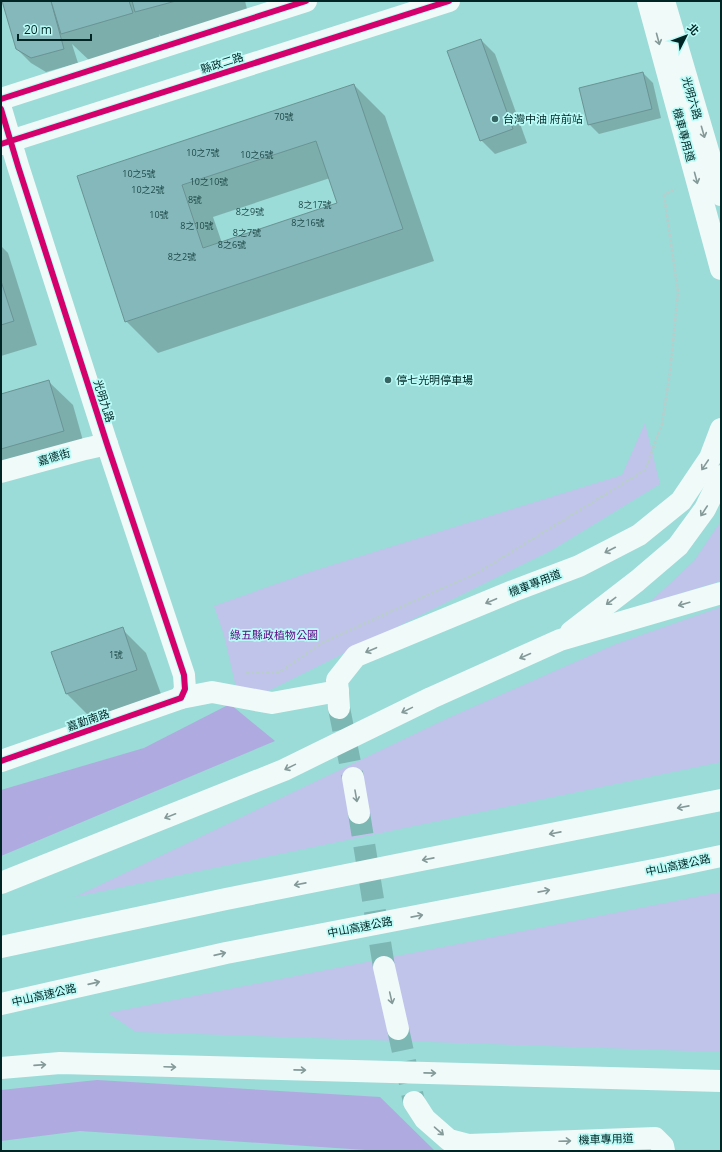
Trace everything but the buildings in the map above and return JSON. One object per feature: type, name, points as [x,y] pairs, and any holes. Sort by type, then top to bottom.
[{"type":"main road","points":[[1,99],[306,1]]},
{"type":"main road","name":"縣政二路","points":[[5,142],[449,1]]},
{"type":"main road","name":"機車專用道","points":[[648,1],[721,269]]},
{"type":"main road","name":"光明六路","points":[[664,1],[721,195]]},
{"type":"main road","name":"光明九路","points":[[1,109],[5,142],[184,675],[185,689],[181,698]]},
{"type":"main road","name":"機車專用道","points":[[338,700],[337,680],[356,656],[579,566],[639,535],[681,501],[710,458],[721,429]]},
{"type":"main road","name":"嘉德街","points":[[1,472],[85,448],[107,444]]},
{"type":"main road","points":[[560,640],[637,581],[678,546],[705,509],[721,476]]},
{"type":"main road","points":[[1,883],[284,770],[431,698],[560,640],[721,593]]},
{"type":"main road","name":"嘉勤南路","points":[[1,761],[181,698],[212,692],[272,703],[338,700]]},
{"type":"main road","points":[[353,778],[359,813]]},
{"type":"main road","points":[[1,947],[234,898],[721,800]]},
{"type":"main road","name":"中山高速公路","points":[[1,1004],[226,953],[721,856]]},
{"type":"main road","points":[[384,967],[398,1029]]},
{"type":"main road","points":[[1,1068],[60,1063],[721,1080]]},
{"type":"main road","name":"機車專用道","points":[[414,1102],[425,1120],[449,1140],[468,1145],[655,1138],[663,1146],[664,1151]]},
{"type":"path","points":[[242,673],[280,672],[323,642],[477,573],[645,470],[662,424],[670,372],[678,292],[664,195],[678,188]]},
{"type":"green space","name":"綠五縣政植物公園","points":[[645,423],[660,484],[552,550],[240,705],[224,635],[214,606],[313,571],[622,475]]},
{"type":"green space","points":[[721,521],[721,581],[649,603],[694,561]]},
{"type":"green space","points":[[721,607],[721,762],[75,897],[446,719],[616,644]]},
{"type":"green space","points":[[721,892],[721,1052],[136,1032],[108,1013]]},
{"type":"shaded area","points":[[230,704],[275,741],[1,856],[1,790],[144,748]]},
{"type":"shaded area","points":[[97,1080],[380,1097],[435,1151],[381,1151],[80,1131],[1,1141],[1,1090]]},
{"type":"tunnel","points":[[339,708],[353,778]]},
{"type":"tunnel","points":[[359,813],[384,967]]},
{"type":"tunnel","points":[[398,1029],[414,1102]]},
{"type":"cycle path","points":[[1,99],[306,1]]},
{"type":"cycle path","points":[[1,144],[449,1]]},
{"type":"cycle path","points":[[1,109],[107,444],[184,675],[185,689],[181,698],[1,761]]},
{"type":"place","name":"台灣中油 府前站","points":[[495,119]]},
{"type":"place","name":"停七光明停車場","points":[[388,380]]}]
